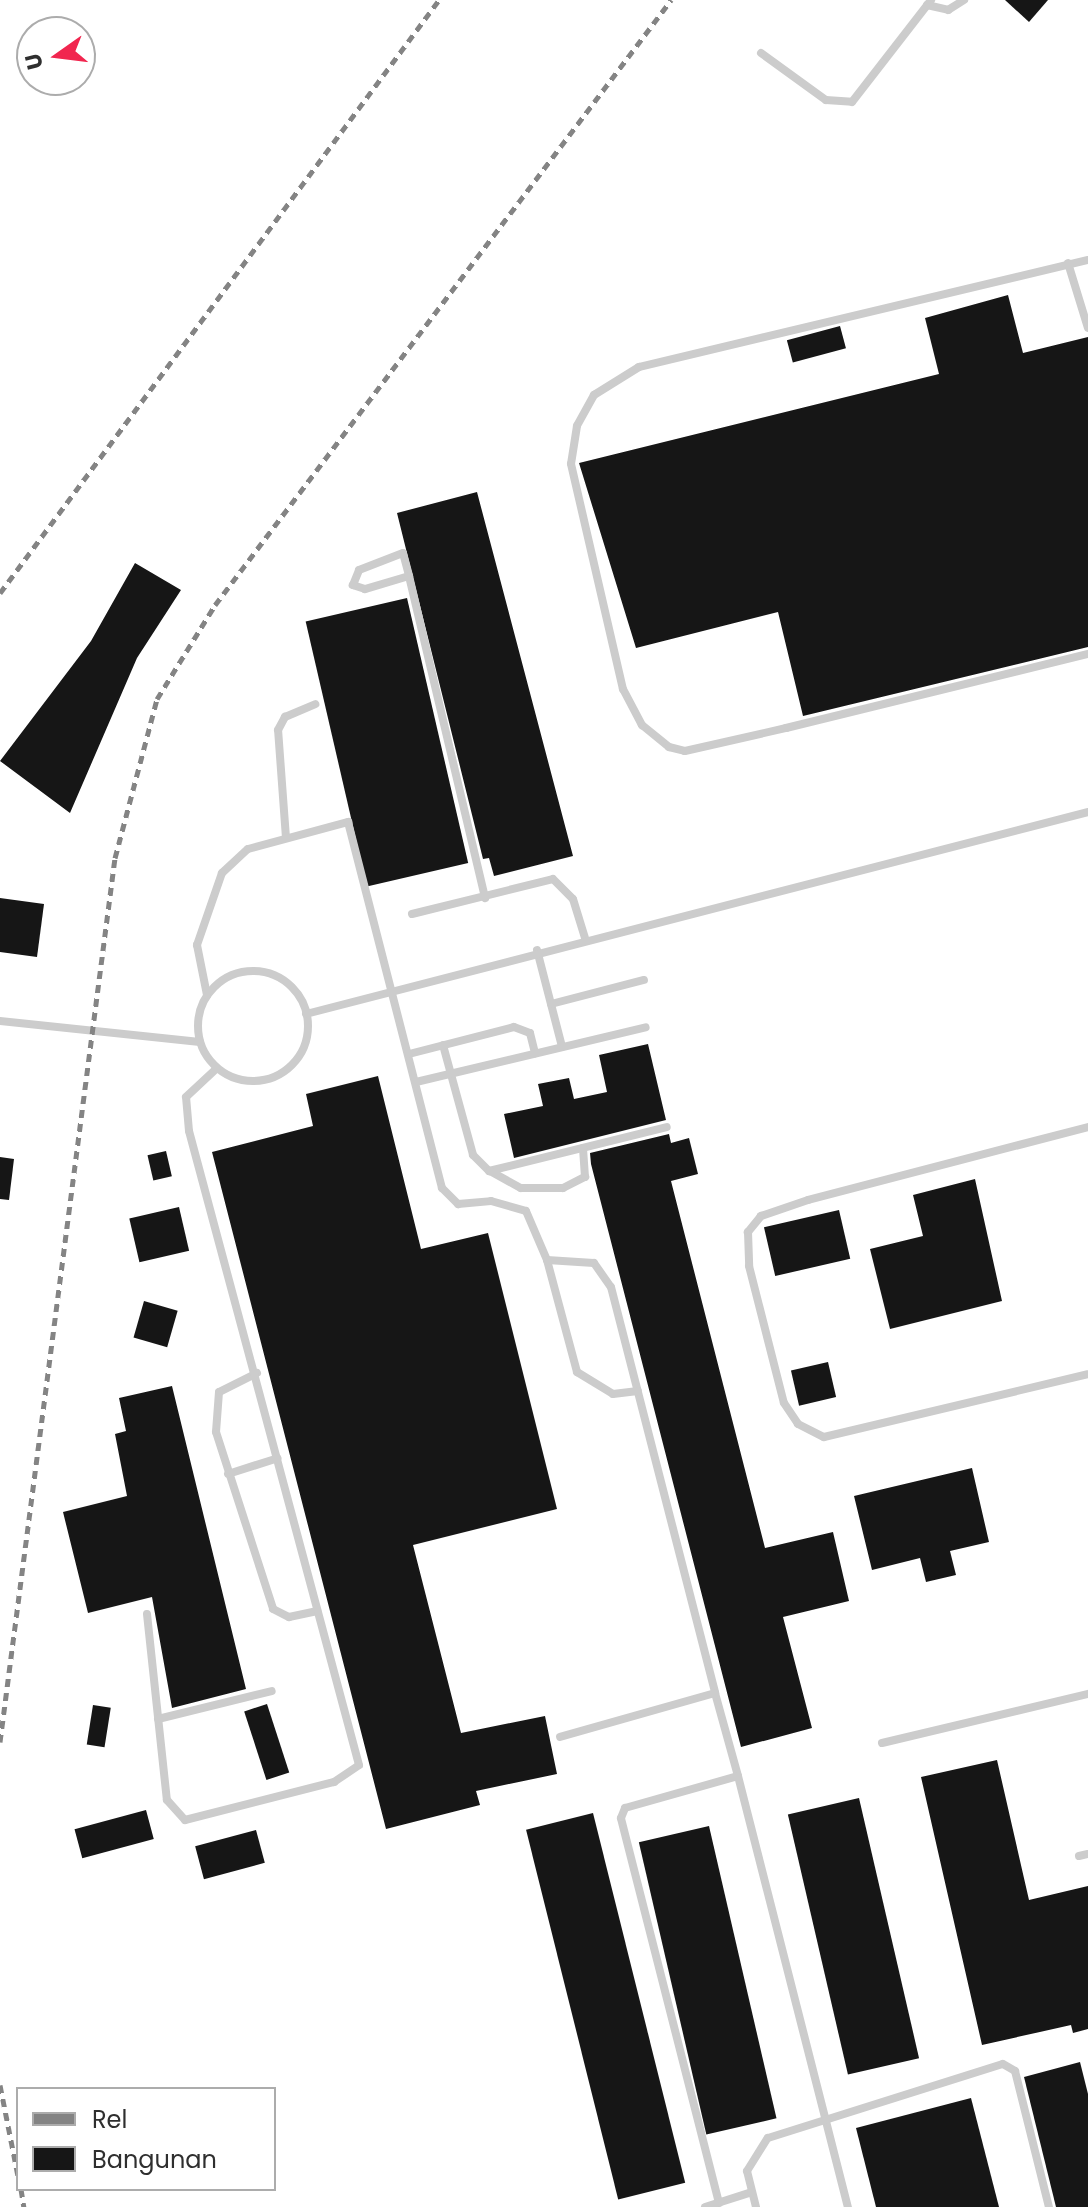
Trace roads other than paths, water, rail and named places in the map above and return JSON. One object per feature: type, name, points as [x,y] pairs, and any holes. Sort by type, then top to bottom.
[{"type":"lane","points":[[761,53],[841,106],[852,102],[929,2],[948,10],[964,0]]},
{"type":"lane","points":[[1088,260],[639,367],[594,395],[577,426],[571,464],[623,689],[642,725],[669,747],[757,735],[1088,654]]},
{"type":"lane","points":[[1068,263],[1088,328]]},
{"type":"lane","points":[[409,576],[365,589],[353,585],[359,570],[398,551],[409,576],[485,898]]},
{"type":"lane","points":[[286,838],[278,730],[285,717],[315,704]]},
{"type":"lane","points":[[306,1014],[537,950],[1088,812]]},
{"type":"lane","points":[[207,995],[236,973],[254,970],[287,983],[306,1014],[303,1048],[281,1073],[248,1080],[217,1068],[200,1042],[207,995],[197,945],[208,900],[222,873],[248,849],[339,822],[354,828],[392,988],[448,1198],[526,1211],[547,1260],[577,1372],[613,1394],[638,1391]]},
{"type":"lane","points":[[412,914],[553,879],[564,883],[585,938]]},
{"type":"lane","points":[[537,950],[562,1047]]},
{"type":"lane","points":[[551,1004],[644,980]]},
{"type":"lane","points":[[0,1021],[200,1042]]},
{"type":"lane","points":[[409,1054],[523,1027],[535,1053]]},
{"type":"lane","points":[[416,1082],[646,1027]]},
{"type":"lane","points":[[443,1045],[473,1155],[489,1171],[550,1192],[585,1177],[583,1148]]},
{"type":"lane","points":[[147,1614],[167,1800],[185,1820],[350,1776],[359,1765],[257,1373],[189,1131],[186,1097],[217,1068]]},
{"type":"lane","points":[[489,1171],[667,1127]]},
{"type":"lane","points":[[1088,1127],[808,1200],[761,1216],[748,1232],[749,1266],[784,1403],[798,1424],[824,1437],[1088,1374]]},
{"type":"lane","points":[[547,1260],[572,1257],[602,1271],[638,1391],[848,2207]]},
{"type":"lane","points":[[257,1373],[219,1392],[212,1408],[228,1474],[273,1609],[289,1617],[317,1611]]},
{"type":"lane","points":[[228,1474],[278,1458]]},
{"type":"lane","points":[[158,1719],[272,1691]]},
{"type":"lane","points":[[560,1737],[715,1693]]},
{"type":"lane","points":[[882,1743],[1088,1694]]},
{"type":"lane","points":[[719,2203],[621,1818],[625,1808],[738,1776]]},
{"type":"lane","points":[[756,2207],[752,2192],[752,2153],[768,2138],[1003,2064],[1015,2071],[1049,2207]]},
{"type":"lane","points":[[705,2207],[752,2192]]},
{"type":"railway","points":[[0,593],[439,0]]},
{"type":"railway","points":[[0,1742],[115,858],[157,699],[215,605],[671,0]]},
{"type":"railway","points":[[0,2085],[16,2166]]},
{"type":"railway","points":[[21,2191],[24,2207]]}]
